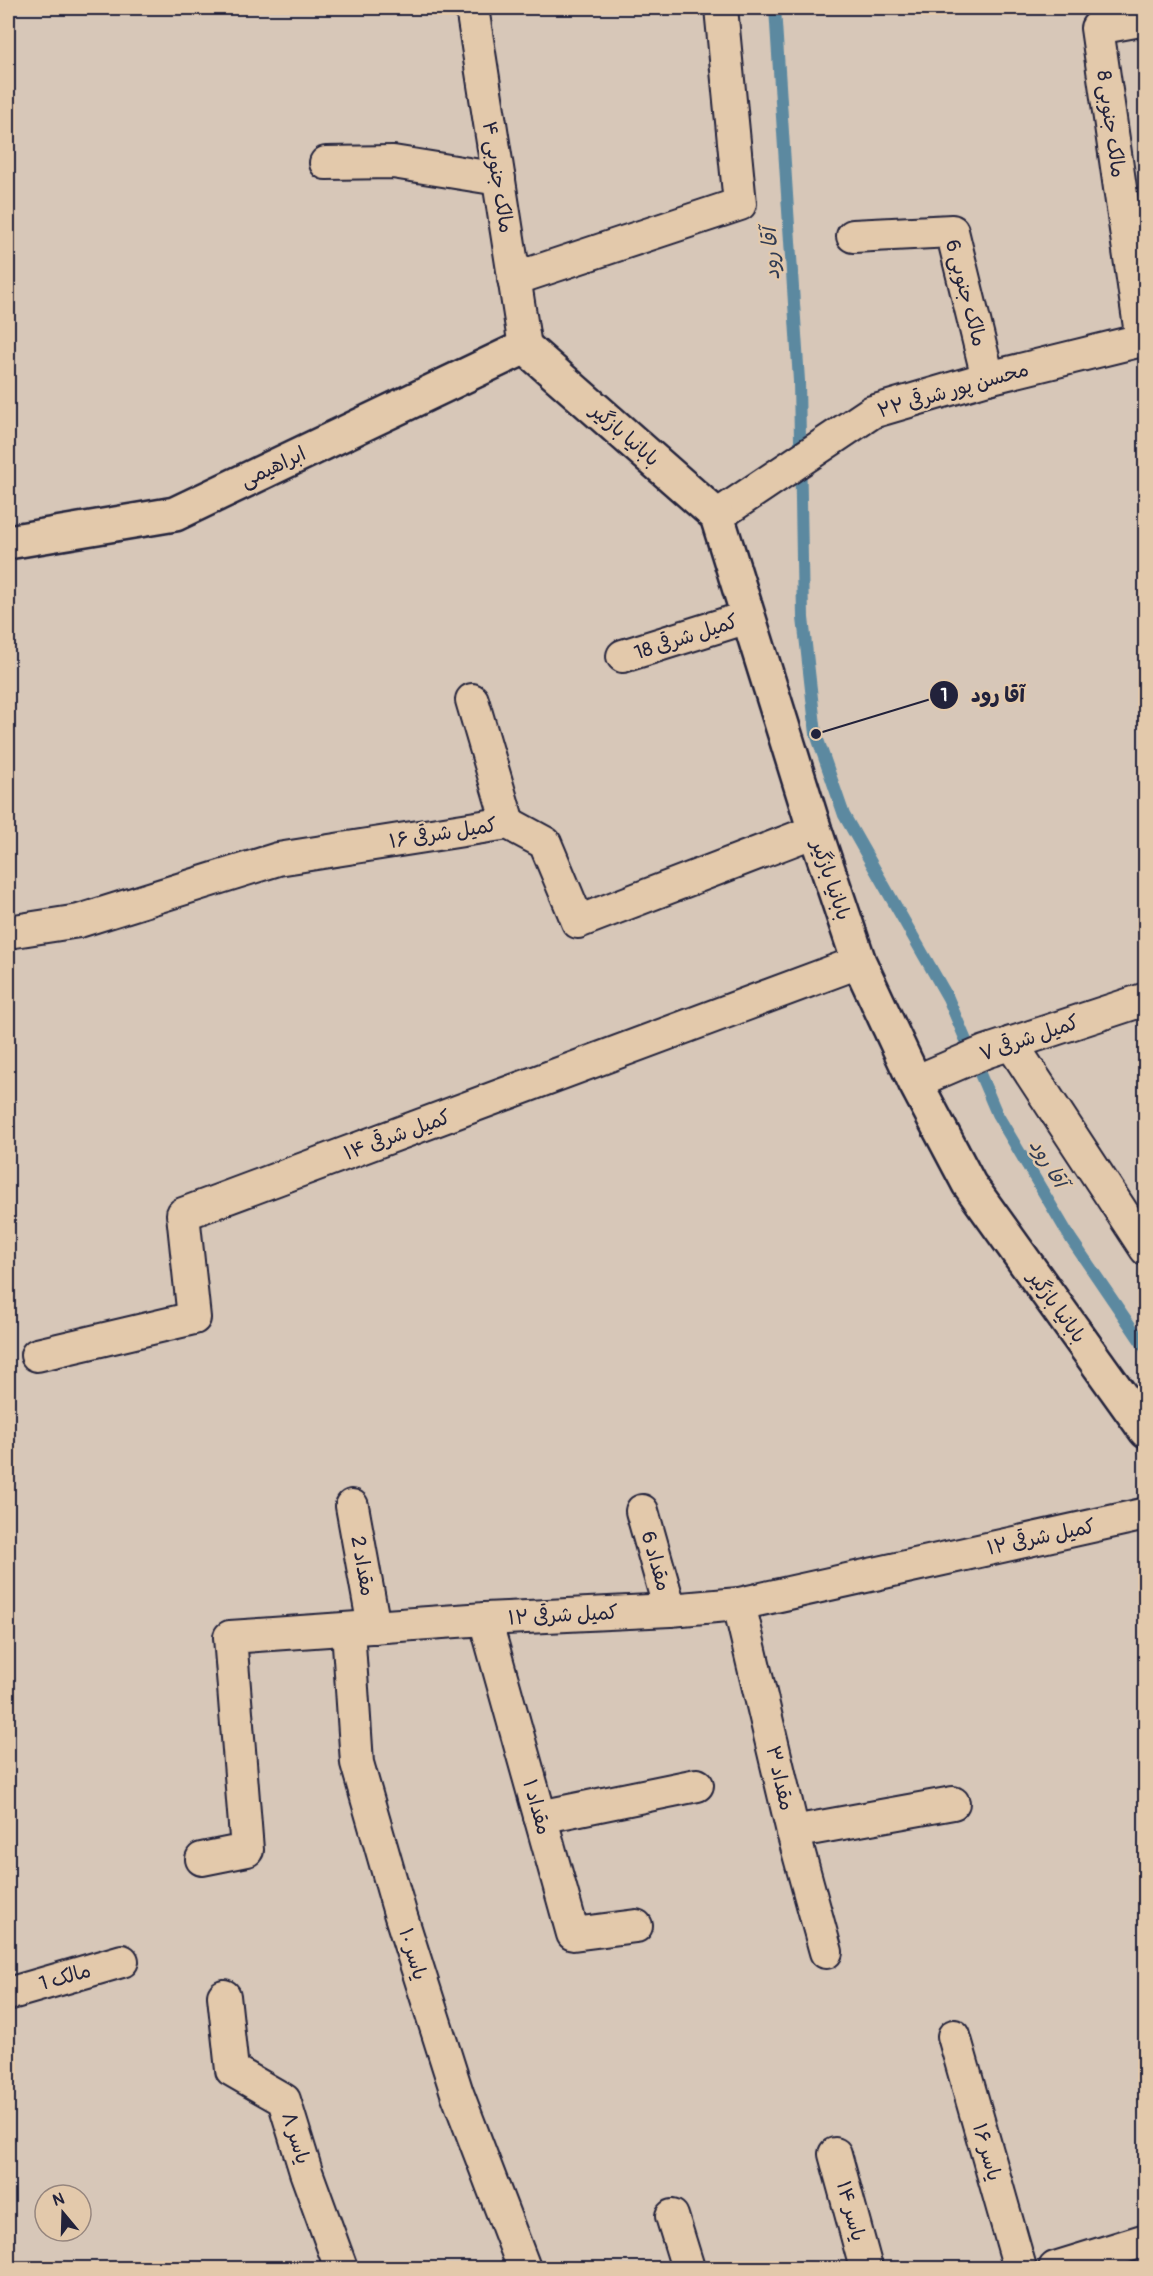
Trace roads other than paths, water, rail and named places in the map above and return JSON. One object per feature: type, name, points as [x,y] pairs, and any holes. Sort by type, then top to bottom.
[{"type":"street","name":"مالک جنوبی ۴","points":[[472,8],[525,347]]},
{"type":"street","points":[[514,279],[740,204],[721,8]]},
{"type":"street","name":"مالک جنوبی 8","points":[[1144,340],[1097,28],[1146,19]]},
{"type":"street","points":[[326,164],[393,162],[499,179]]},
{"type":"street","name":"مالک جنوبی 6","points":[[854,236],[952,231],[988,378]]},
{"type":"street","name":"محسن پور شرقی ۲۲","points":[[717,516],[872,412],[988,378],[1144,340]]},
{"type":"street","name":"بابانیا بازگیر","points":[[525,347],[717,516],[815,831],[859,962],[915,1082],[969,1184],[1146,1431]]},
{"type":"street","name":"ابراهیمی","points":[[8,542],[175,514],[525,347]]},
{"type":"street","name":"کمیل شرقی 18","points":[[623,656],[748,617]]},
{"type":"street","points":[[472,700],[508,823]]},
{"type":"street","name":"کمیل شرقی ۱۶","points":[[8,932],[79,921],[278,859],[508,823],[545,843],[578,922],[815,831]]},
{"type":"street","name":"کمیل شرقی ۱۴","points":[[37,1354],[194,1318],[183,1215],[859,962]]},
{"type":"street","name":"کمیل شرقی ۷","points":[[915,1082],[998,1047],[1146,999]]},
{"type":"street","points":[[998,1047],[1146,1249]]},
{"type":"street","name":"مقداد 2","points":[[352,1506],[361,1628]]},
{"type":"street","name":"مقداد 6","points":[[642,1511],[670,1610]]},
{"type":"street","name":"کمیل شرقی ۱۲","points":[[202,1859],[247,1850],[230,1637],[739,1604],[1146,1514]]},
{"type":"street","name":"مقداد ۳","points":[[739,1604],[793,1832],[826,1952]]},
{"type":"street","name":"مقداد ۱","points":[[485,1619],[573,1934],[636,1926]]},
{"type":"street","name":"یاسر ۱۰","points":[[361,1628],[357,1763],[400,1913],[457,2093],[524,2268]]},
{"type":"street","points":[[540,1817],[697,1785]]},
{"type":"street","points":[[793,1832],[953,1803]]},
{"type":"street","name":"مالک 1","points":[[8,1994],[122,1960]]},
{"type":"street","name":"یاسر ۸","points":[[225,1996],[232,2070],[284,2100],[306,2172],[341,2268]]},
{"type":"street","name":"یاسر ۱۶","points":[[954,2036],[1020,2268]]},
{"type":"street","name":"یاسر ۱۴","points":[[835,2154],[866,2268]]},
{"type":"street","points":[[672,2216],[688,2268]]},
{"type":"street","points":[[1055,2268],[1146,2240]]},
{"type":"waterway","name":"آقا رود","points":[[775,8],[799,381],[803,618],[816,734],[844,815],[948,998],[997,1114],[1071,1239],[1146,1349]]},
{"type":"place","name":"آقا رود","points":[[816,734]]}]
